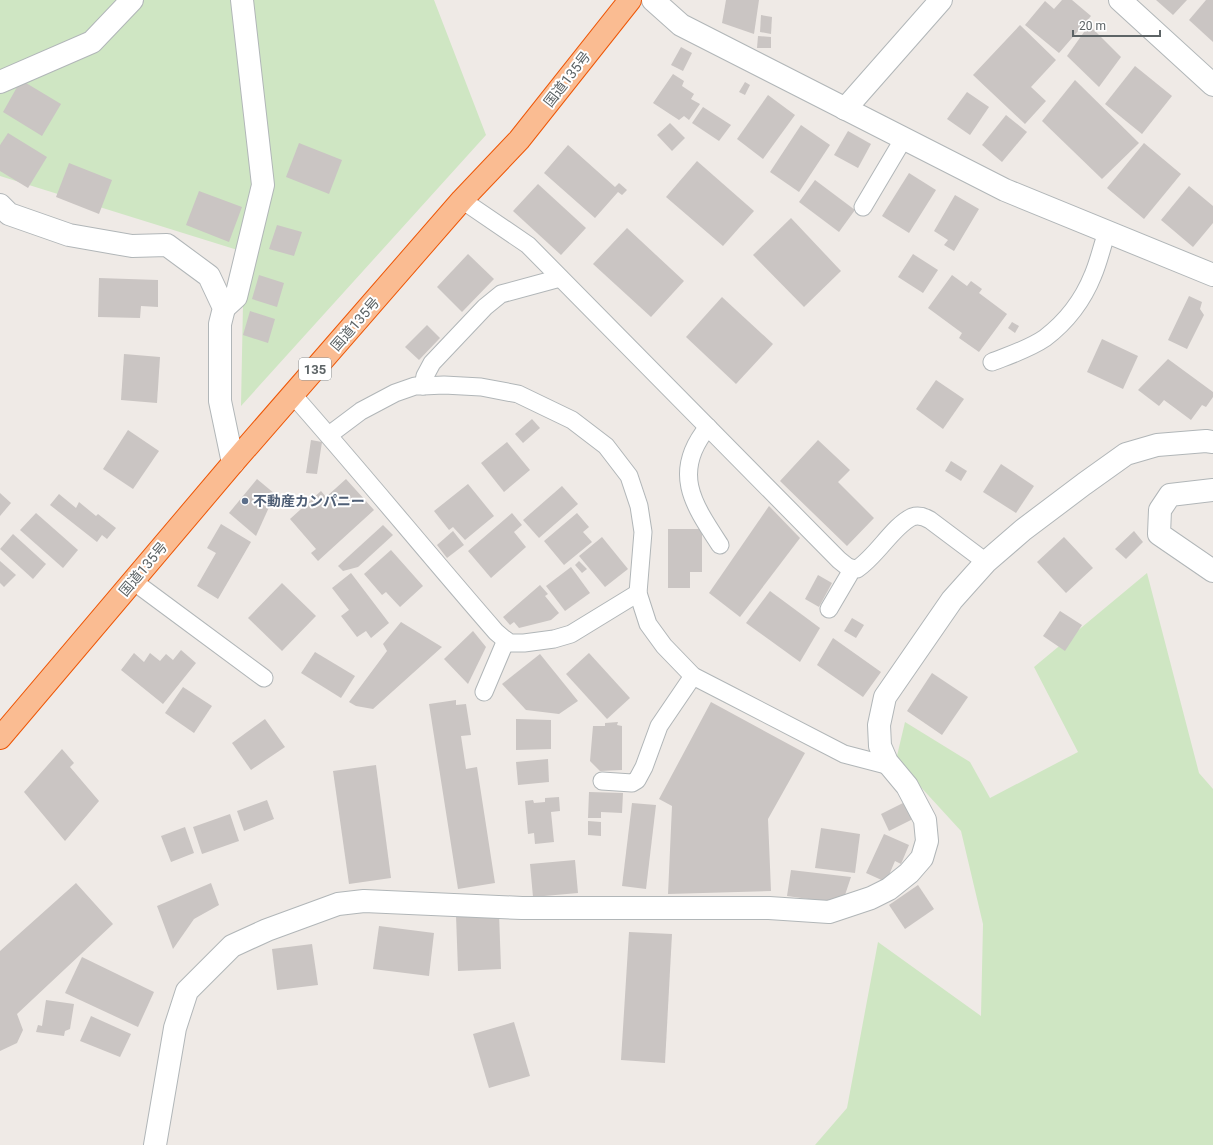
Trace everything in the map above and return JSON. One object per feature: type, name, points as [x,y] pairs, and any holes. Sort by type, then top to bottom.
[{"type":"highway","name":"国道135号","points":[[0,738],[233,464],[462,200],[519,140],[630,0]]},
{"type":"street","points":[[0,82],[92,42],[132,0]]},
{"type":"street","points":[[233,464],[220,401],[220,324],[224,308],[236,297],[263,185],[242,0]]},
{"type":"street","points":[[653,0],[681,24],[1005,190],[1213,275]]},
{"type":"street","points":[[845,108],[941,0]]},
{"type":"street","points":[[1120,0],[1213,85]]},
{"type":"street","points":[[0,205],[10,214],[69,235],[132,246],[167,245],[209,276],[224,308]]},
{"type":"street","points":[[154,1145],[175,1028],[187,991],[232,946],[267,930],[338,904],[364,901],[522,908],[769,908],[828,912],[871,898],[889,890],[909,873],[922,858],[927,842],[925,820],[907,786],[887,762],[880,746],[879,725],[885,697],[952,600],[986,562],[1035,521],[1126,454],[1157,445],[1206,441],[1213,442]]},
{"type":"street","points":[[1213,490],[1170,495],[1160,510],[1159,534],[1213,571]]},
{"type":"lane","points":[[863,208],[904,138]]},
{"type":"lane","points":[[462,200],[528,245],[839,560],[849,568],[857,569],[866,563],[899,527],[913,517],[918,516],[922,516],[930,520],[986,562]]},
{"type":"lane","points":[[992,362],[1022,350],[1044,338],[1064,322],[1081,300],[1093,275],[1107,232]]},
{"type":"lane","points":[[423,386],[425,376],[432,363],[490,302],[501,294],[560,278]]},
{"type":"lane","points":[[329,435],[361,411],[395,393],[415,386],[444,385],[481,387],[518,394],[572,420],[606,446],[629,476],[639,506],[643,532],[638,593],[648,624],[664,646],[693,676],[844,754],[890,766]]},
{"type":"lane","points":[[293,395],[329,435],[432,559],[496,632],[509,643],[554,639],[571,634],[638,593]]},
{"type":"lane","points":[[708,427],[700,436],[694,450],[688,470],[689,488],[699,513],[720,545]]},
{"type":"lane","points":[[829,609],[852,568]]},
{"type":"lane","points":[[133,581],[264,678]]},
{"type":"lane","points":[[484,692],[506,640]]},
{"type":"lane","points":[[602,781],[632,783],[637,780],[644,767],[659,726],[693,676]]},
{"type":"green space","points":[[0,0],[434,0],[486,135],[241,406],[244,252],[0,176]]},
{"type":"green space","points":[[1147,573],[1199,773],[1213,789],[1213,1145],[815,1145],[847,1108],[878,942],[981,1016],[983,924],[961,831],[896,760],[905,722],[970,762],[990,798],[1078,752],[1034,667]]},
{"type":"building","points":[[726,0],[759,0],[754,34],[722,23]]},
{"type":"building","points":[[1062,0],[1072,0],[1091,16],[1059,53],[1025,25],[1045,1],[1054,9]]},
{"type":"building","points":[[1156,0],[1187,0],[1173,15]]},
{"type":"building","points":[[1206,0],[1213,0],[1213,42],[1189,20]]},
{"type":"building","points":[[761,15],[772,17],[771,34],[760,32]]},
{"type":"building","points":[[1020,25],[1056,60],[1031,87],[1046,101],[1025,124],[973,75]]},
{"type":"building","points":[[1089,25],[1121,57],[1099,87],[1067,56]]},
{"type":"building","points":[[758,36],[771,37],[771,48],[757,48]]},
{"type":"building","points":[[681,47],[692,53],[683,71],[671,65]]},
{"type":"building","points":[[1135,66],[1172,96],[1142,134],[1105,104]]},
{"type":"building","points":[[673,74],[684,81],[682,86],[694,94],[691,99],[700,104],[689,120],[684,116],[679,120],[653,103]]},
{"type":"building","points":[[21,80],[61,104],[42,136],[3,112]]},
{"type":"building","points":[[1075,80],[1139,143],[1102,179],[1042,121]]},
{"type":"building","points":[[745,82],[750,85],[745,95],[739,92]]},
{"type":"building","points":[[967,92],[989,107],[970,135],[947,119]]},
{"type":"building","points":[[768,95],[795,115],[763,159],[737,139]]},
{"type":"building","points":[[703,107],[731,125],[719,141],[692,123]]},
{"type":"building","points":[[1006,115],[1027,132],[1002,162],[982,145]]},
{"type":"building","points":[[670,123],[685,138],[672,151],[657,135]]},
{"type":"building","points":[[801,125],[830,145],[799,192],[770,172]]},
{"type":"building","points":[[848,131],[871,144],[858,168],[834,155]]},
{"type":"building","points":[[8,133],[47,157],[28,188],[0,171],[0,145]]},
{"type":"building","points":[[299,143],[342,160],[329,194],[286,177]]},
{"type":"building","points":[[1144,143],[1181,174],[1144,219],[1107,188]]},
{"type":"building","points":[[568,145],[615,187],[619,183],[627,190],[622,195],[618,192],[595,218],[544,173]]},
{"type":"building","points":[[697,161],[754,211],[723,246],[666,197]]},
{"type":"building","points":[[69,163],[112,180],[99,214],[56,197]]},
{"type":"building","points":[[909,173],[936,190],[909,233],[882,216]]},
{"type":"building","points":[[815,180],[855,210],[839,232],[799,202]]},
{"type":"building","points":[[538,184],[586,228],[561,255],[513,211]]},
{"type":"building","points":[[1189,186],[1213,206],[1213,223],[1193,247],[1161,220]]},
{"type":"building","points":[[199,191],[242,207],[229,242],[186,225]]},
{"type":"building","points":[[955,195],[979,209],[954,251],[944,245],[948,240],[934,231]]},
{"type":"building","points":[[791,218],[841,271],[804,307],[753,255]]},
{"type":"building","points":[[277,225],[302,232],[294,256],[269,249]]},
{"type":"building","points":[[627,228],[684,281],[651,317],[593,264]]},
{"type":"building","points":[[468,254],[494,279],[462,312],[437,287]]},
{"type":"building","points":[[913,254],[938,270],[923,293],[898,277]]},
{"type":"building","points":[[259,275],[284,283],[277,307],[252,299]]},
{"type":"building","points":[[952,275],[967,286],[971,281],[982,289],[979,293],[1007,314],[979,352],[959,338],[962,333],[928,308]]},
{"type":"building","points":[[99,278],[158,280],[158,307],[141,306],[140,318],[98,317]]},
{"type":"building","points":[[1189,296],[1202,302],[1200,309],[1204,315],[1187,349],[1168,340]]},
{"type":"building","points":[[722,297],[773,344],[736,384],[686,337]]},
{"type":"building","points":[[250,311],[275,319],[268,343],[243,335]]},
{"type":"building","points":[[1012,322],[1019,326],[1015,333],[1008,328]]},
{"type":"building","points":[[427,325],[440,338],[419,360],[405,347]]},
{"type":"building","points":[[1102,339],[1138,356],[1123,389],[1087,372]]},
{"type":"building","points":[[124,354],[160,357],[157,403],[121,400]]},
{"type":"building","points":[[1168,359],[1213,392],[1213,397],[1206,407],[1202,405],[1191,420],[1164,400],[1159,406],[1138,390]]},
{"type":"building","points":[[936,380],[964,399],[943,429],[916,409]]},
{"type":"building","points":[[532,419],[540,428],[523,443],[515,434]]},
{"type":"building","points":[[128,430],[159,451],[133,489],[103,469]]},
{"type":"building","points":[[311,440],[322,442],[317,474],[306,473]]},
{"type":"building","points":[[818,440],[850,470],[838,482],[874,518],[847,546],[780,481]]},
{"type":"building","points":[[507,442],[530,470],[504,492],[481,463]]},
{"type":"building","points":[[951,461],[967,471],[961,481],[945,471]]},
{"type":"building","points":[[1001,464],[1034,486],[1016,513],[983,492]]},
{"type":"building","points":[[257,479],[275,494],[256,536],[229,513]]},
{"type":"building","points":[[346,479],[374,510],[318,561],[311,553],[316,549],[290,519],[321,491],[326,497]]},
{"type":"building","points":[[468,484],[494,516],[465,540],[453,527],[449,530],[434,511]]},
{"type":"building","points":[[562,486],[578,504],[539,538],[523,520]]},
{"type":"building","points":[[0,493],[11,503],[0,516]]},
{"type":"building","points":[[59,494],[76,508],[79,502],[96,516],[98,514],[116,528],[107,539],[102,535],[97,542],[50,505]]},
{"type":"building","points":[[769,506],[800,538],[740,617],[709,593]]},
{"type":"building","points":[[36,513],[78,550],[63,568],[20,530]]},
{"type":"building","points":[[512,513],[522,525],[514,532],[526,547],[491,578],[468,551]]},
{"type":"building","points":[[577,513],[589,527],[583,532],[592,542],[564,565],[544,541]]},
{"type":"building","points":[[221,524],[251,542],[218,599],[197,586],[216,553],[207,548]]},
{"type":"building","points":[[383,525],[393,535],[358,567],[343,571],[338,566]]},
{"type":"building","points":[[668,529],[702,529],[702,572],[690,572],[690,588],[668,588]]},
{"type":"building","points":[[453,531],[464,545],[447,558],[437,545]]},
{"type":"building","points":[[1134,531],[1143,542],[1126,559],[1115,549]]},
{"type":"building","points":[[13,534],[46,564],[33,579],[0,549]]},
{"type":"building","points":[[602,537],[628,569],[605,587],[579,556]]},
{"type":"building","points":[[1064,537],[1093,568],[1066,593],[1037,562]]},
{"type":"building","points":[[391,550],[423,586],[400,607],[386,592],[382,595],[364,574]]},
{"type":"building","points":[[0,561],[16,575],[4,587],[0,583]]},
{"type":"building","points":[[579,561],[587,569],[582,573],[575,565]]},
{"type":"building","points":[[571,567],[590,593],[565,611],[546,586]]},
{"type":"building","points":[[351,573],[389,623],[371,638],[366,631],[357,637],[341,616],[349,610],[332,588]]},
{"type":"building","points":[[818,575],[832,583],[819,607],[805,599]]},
{"type":"building","points":[[282,583],[316,616],[282,651],[248,618]]},
{"type":"building","points":[[540,585],[548,594],[545,596],[559,613],[551,620],[519,628],[514,622],[510,625],[503,617]]},
{"type":"building","points":[[770,591],[820,628],[800,662],[746,623]]},
{"type":"building","points":[[1060,611],[1082,625],[1065,651],[1043,636]]},
{"type":"building","points":[[852,618],[864,625],[856,638],[844,631]]},
{"type":"building","points":[[401,622],[442,647],[373,709],[356,706],[349,702],[387,651],[383,644]]},
{"type":"building","points":[[473,631],[486,647],[468,684],[444,659]]},
{"type":"building","points":[[833,638],[881,672],[863,697],[817,665]]},
{"type":"building","points":[[181,650],[196,663],[163,704],[121,670],[134,653],[144,662],[150,653],[160,661],[166,654],[173,660]]},
{"type":"building","points":[[315,652],[355,676],[341,698],[301,673]]},
{"type":"building","points":[[589,653],[630,698],[607,719],[566,674]]},
{"type":"building","points":[[540,654],[578,701],[559,714],[526,710],[502,684]]},
{"type":"building","points":[[932,673],[968,697],[942,735],[907,711]]},
{"type":"building","points":[[183,687],[212,706],[194,733],[165,713]]},
{"type":"building","points":[[456,700],[456,705],[466,704],[471,735],[461,736],[466,769],[477,767],[495,883],[458,889],[429,704]]},
{"type":"building","points":[[711,702],[805,753],[768,819],[771,891],[668,894],[672,806],[659,799]]},
{"type":"building","points":[[265,719],[285,747],[251,770],[232,743]]},
{"type":"building","points":[[516,719],[551,720],[551,749],[516,750]]},
{"type":"building","points":[[618,722],[617,725],[622,726],[622,770],[600,771],[590,761],[593,726],[605,726],[605,723]]},
{"type":"building","points":[[62,749],[74,763],[70,767],[99,801],[65,841],[24,792]]},
{"type":"building","points":[[548,759],[549,782],[518,785],[516,762]]},
{"type":"building","points":[[376,765],[391,878],[349,884],[333,771]]},
{"type":"building","points":[[589,792],[623,793],[622,813],[601,812],[601,818],[588,818]]},
{"type":"building","points":[[559,797],[560,811],[551,812],[554,842],[535,844],[534,833],[528,834],[525,801],[533,800],[534,803],[545,802],[545,798]]},
{"type":"building","points":[[267,800],[274,819],[244,831],[237,811]]},
{"type":"building","points":[[905,802],[913,819],[889,831],[881,814]]},
{"type":"building","points":[[632,803],[656,805],[646,889],[622,886]]},
{"type":"building","points":[[230,814],[239,841],[202,854],[193,827]]},
{"type":"building","points":[[588,821],[601,822],[601,836],[588,835]]},
{"type":"building","points":[[185,827],[194,853],[171,862],[161,836]]},
{"type":"building","points":[[821,828],[860,834],[855,873],[815,868]]},
{"type":"building","points":[[884,834],[909,845],[901,864],[895,861],[886,882],[866,873]]},
{"type":"building","points":[[575,860],[578,893],[533,897],[530,864]]},
{"type":"building","points":[[791,870],[851,877],[844,898],[830,902],[787,896]]},
{"type":"building","points":[[76,883],[113,924],[17,1014],[23,1030],[17,1043],[0,1051],[0,951]]},
{"type":"building","points":[[211,883],[219,905],[194,919],[173,949],[157,906]]},
{"type":"building","points":[[918,885],[934,909],[905,929],[889,905]]},
{"type":"building","points":[[499,913],[501,969],[458,971],[456,915]]},
{"type":"building","points":[[379,926],[434,933],[429,976],[373,969]]},
{"type":"building","points":[[629,932],[672,934],[665,1063],[621,1060]]},
{"type":"building","points":[[312,944],[318,985],[277,990],[272,949]]},
{"type":"building","points":[[82,957],[154,992],[138,1027],[65,993]]},
{"type":"building","points":[[46,1000],[74,1004],[70,1029],[65,1031],[64,1036],[36,1032],[38,1025],[42,1026]]},
{"type":"building","points":[[91,1016],[131,1034],[120,1057],[80,1041]]},
{"type":"building","points":[[514,1022],[530,1076],[489,1088],[473,1034]]},
{"type":"place","name":"不動産カンパニー","points":[[245,501]]}]
